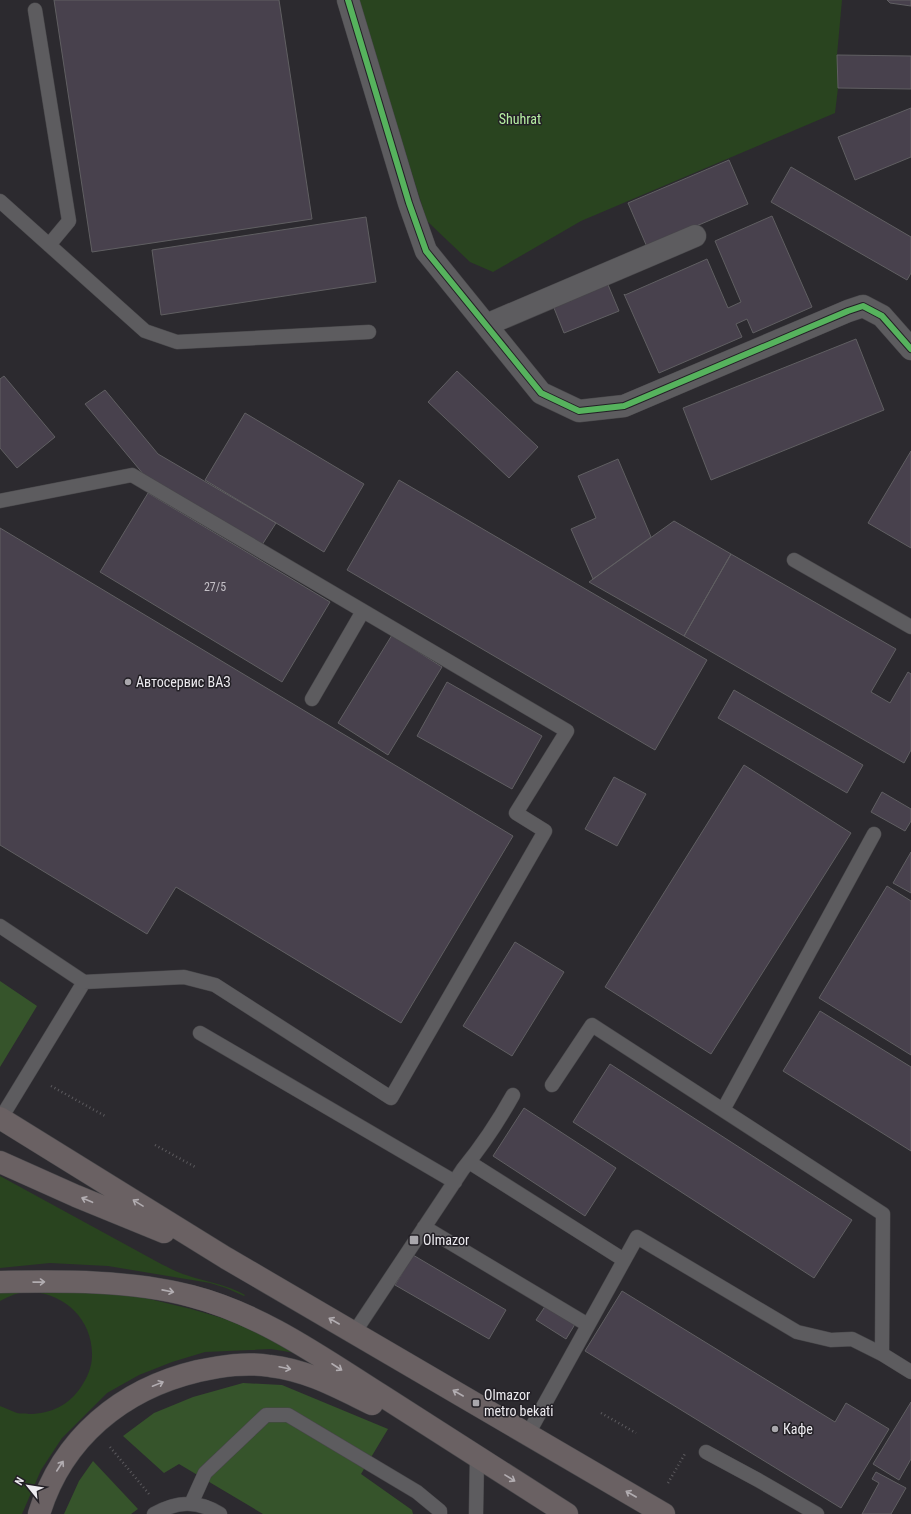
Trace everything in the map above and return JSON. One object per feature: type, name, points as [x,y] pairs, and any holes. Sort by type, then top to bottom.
[{"type":"main road","points":[[0,1118],[226,1258],[664,1514]]},
{"type":"main road","points":[[0,1162],[76,1196],[226,1258]]},
{"type":"main road","points":[[0,1282],[43,1281],[151,1287],[192,1296],[220,1305],[262,1323],[317,1354],[567,1514]]},
{"type":"main road","points":[[39,1514],[52,1478],[67,1456],[89,1431],[113,1409],[135,1394],[160,1383],[187,1374],[228,1366],[256,1364],[311,1375],[477,1457]]},
{"type":"street","points":[[348,0],[409,203],[426,251],[541,394],[580,411],[624,406],[863,306],[882,316],[911,349]]},
{"type":"street","points":[[486,325],[695,236]]},
{"type":"lane","points":[[35,10],[69,221],[49,245]]},
{"type":"lane","points":[[0,201],[145,331],[177,342],[369,332]]},
{"type":"lane","points":[[0,501],[132,476],[567,732],[516,813],[545,831],[391,1098],[215,985],[184,977],[84,982],[0,926]]},
{"type":"lane","points":[[794,560],[911,628]]},
{"type":"lane","points":[[312,698],[363,611]]},
{"type":"lane","points":[[723,1110],[874,834]]},
{"type":"lane","points":[[0,1118],[84,982]]},
{"type":"lane","points":[[552,1086],[592,1025],[883,1214],[882,1354]]},
{"type":"lane","points":[[200,1033],[455,1182]]},
{"type":"lane","points":[[354,1333],[424,1227],[496,1124],[513,1096]]},
{"type":"lane","points":[[469,1162],[624,1260]]},
{"type":"lane","points":[[424,1227],[588,1325]]},
{"type":"lane","points":[[528,1434],[637,1237],[797,1332],[831,1340],[852,1339],[882,1354],[911,1372]]},
{"type":"lane","points":[[192,1504],[205,1473],[266,1414],[288,1415],[417,1492],[440,1511],[440,1514]]},
{"type":"lane","points":[[706,1452],[817,1514]]},
{"type":"lane","points":[[476,1514],[477,1457]]},
{"type":"lane","points":[[154,1514],[179,1504],[192,1504],[209,1507],[220,1514]]},
{"type":"path","points":[[51,1086],[105,1116]]},
{"type":"path","points":[[155,1145],[197,1168]]},
{"type":"path","points":[[601,1413],[636,1433]]},
{"type":"path","points":[[110,1447],[150,1495]]},
{"type":"path","points":[[668,1483],[687,1450]]},
{"type":"green space","name":"Shuhrat","points":[[357,0],[842,0],[837,55],[838,88],[835,113],[581,221],[493,272],[470,262],[427,221]]},
{"type":"green space","points":[[0,981],[37,1006],[0,1067]]},
{"type":"green space","points":[[0,1176],[177,1272],[238,1291],[245,1295],[244,1296],[210,1283],[108,1266],[50,1263],[0,1268]]},
{"type":"green space","points":[[31,1286],[141,1297],[191,1309],[250,1328],[295,1353],[271,1349],[205,1352],[172,1362],[139,1375],[107,1393],[62,1438],[41,1470],[22,1514],[0,1514],[0,1406],[17,1413],[29,1414],[37,1414],[59,1407],[71,1399],[81,1387],[89,1372],[92,1360],[91,1343],[88,1332],[75,1312],[66,1304],[56,1298],[32,1292],[20,1293],[0,1301],[0,1293]]},
{"type":"green space","points":[[243,1383],[282,1385],[388,1429],[361,1474],[412,1510],[413,1514],[263,1514],[179,1464],[164,1473],[123,1436],[154,1413],[193,1397]]},
{"type":"green space","points":[[93,1461],[138,1509],[131,1514],[64,1514],[79,1481]]},
{"type":"building","points":[[54,0],[279,0],[312,219],[92,252]]},
{"type":"building","points":[[887,0],[911,0],[911,6],[890,3]]},
{"type":"building","points":[[837,55],[911,56],[911,89],[838,88]]},
{"type":"building","points":[[911,108],[911,157],[855,180],[838,137]]},
{"type":"building","points":[[729,160],[748,204],[647,247],[628,203]]},
{"type":"building","points":[[791,167],[911,237],[911,273],[907,280],[771,202]]},
{"type":"building","points":[[772,216],[812,307],[753,333],[747,319],[736,324],[742,337],[659,373],[624,294],[625,295],[707,259],[728,308],[741,302],[715,241]]},
{"type":"building","points":[[366,217],[376,282],[161,315],[152,250]]},
{"type":"building","points":[[606,280],[619,311],[564,333],[552,303]]},
{"type":"building","points":[[856,339],[884,410],[711,480],[683,408]]},
{"type":"building","points":[[457,371],[538,447],[509,478],[428,402]]},
{"type":"building","points":[[4,376],[55,437],[17,468],[0,448],[0,379]]},
{"type":"building","points":[[105,390],[158,454],[276,523],[262,545],[144,475],[85,404]]},
{"type":"building","points":[[245,413],[364,484],[324,552],[205,480]]},
{"type":"building","points":[[911,451],[911,548],[868,523]]},
{"type":"building","points":[[618,459],[651,537],[593,579],[571,529],[596,518],[578,476]]},
{"type":"building","points":[[399,480],[707,660],[655,750],[347,570]]},
{"type":"building","points":[[148,493],[330,602],[282,682],[100,572]]},
{"type":"building","points":[[674,521],[731,554],[684,636],[589,582]]},
{"type":"building","name":"Автосервис ВАЗ","points":[[0,528],[513,836],[401,1023],[176,887],[147,934],[0,845]]},
{"type":"building","points":[[731,554],[896,649],[871,692],[890,703],[908,672],[911,674],[911,750],[904,763],[684,636]]},
{"type":"building","points":[[392,635],[442,667],[388,755],[338,723]]},
{"type":"building","points":[[447,682],[542,736],[512,789],[417,736]]},
{"type":"building","points":[[734,690],[863,765],[847,793],[718,718]]},
{"type":"building","points":[[744,765],[851,833],[711,1054],[605,987]]},
{"type":"building","points":[[614,777],[646,794],[617,846],[585,829]]},
{"type":"building","points":[[882,792],[911,809],[911,821],[905,831],[871,812]]},
{"type":"building","points":[[911,852],[911,893],[893,883]]},
{"type":"building","points":[[887,886],[911,901],[911,1055],[819,998]]},
{"type":"building","points":[[515,942],[564,972],[512,1056],[463,1026]]},
{"type":"building","points":[[820,1011],[911,1067],[911,1151],[783,1071]]},
{"type":"building","points":[[610,1064],[852,1220],[814,1278],[573,1122]]},
{"type":"building","points":[[524,1108],[616,1168],[585,1216],[493,1156]]},
{"type":"building","points":[[413,1255],[506,1310],[489,1339],[395,1285]]},
{"type":"building","points":[[622,1291],[835,1422],[846,1403],[889,1429],[841,1508],[585,1351]]},
{"type":"building","points":[[548,1302],[577,1321],[566,1339],[536,1320]]},
{"type":"building","points":[[911,1402],[911,1459],[899,1480],[873,1464]]},
{"type":"building","points":[[876,1472],[906,1488],[891,1514],[862,1514],[879,1483],[872,1479]]},
{"type":"cycle path","points":[[348,0],[409,203],[426,251],[541,393],[579,411],[624,406],[863,306],[882,316],[911,349]]},
{"type":"place","name":"Автосервис ВАЗ","points":[[128,682]]},
{"type":"place","name":"Olmazor","points":[[414,1240]]},
{"type":"place","name":"Olmazor metro bekati","points":[[476,1403]]},
{"type":"place","name":"Кафе","points":[[775,1429]]}]
